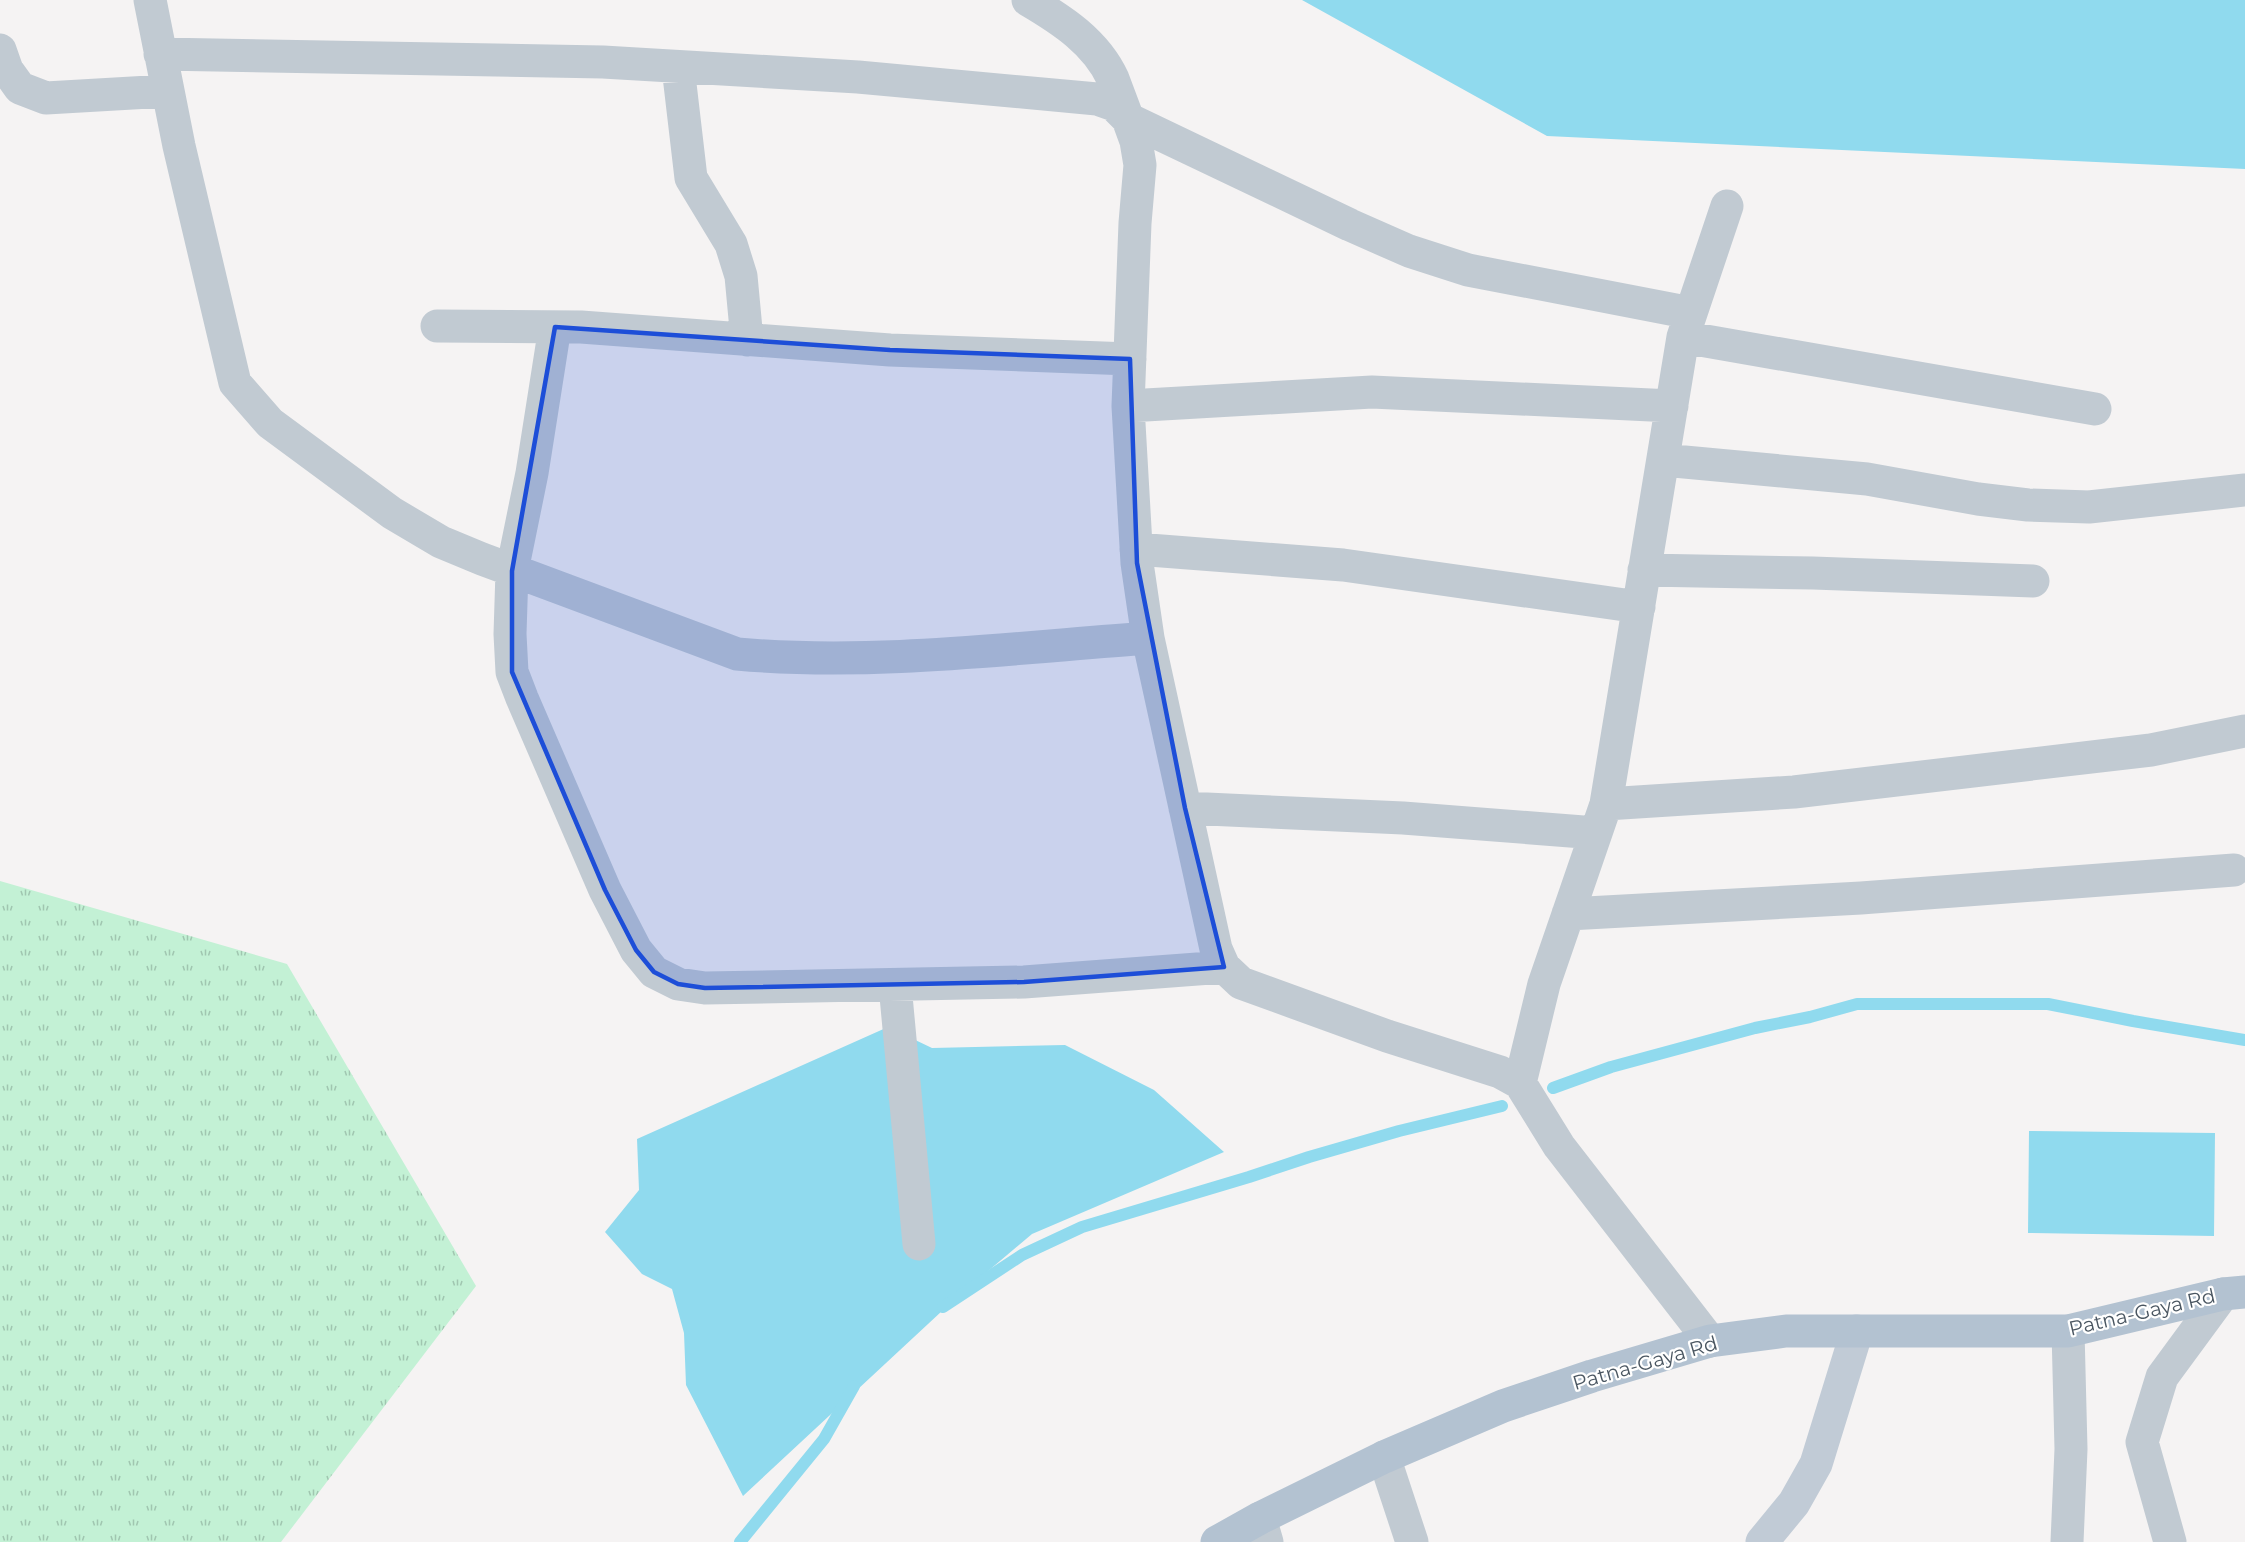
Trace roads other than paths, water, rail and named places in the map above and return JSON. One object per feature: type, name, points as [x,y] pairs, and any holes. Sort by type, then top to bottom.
[{"type":"main road","name":"Patna-Gaya Rd","points":[[1217,1542],[1264,1530],[1384,1457],[1503,1406],[1592,1376],[1710,1341],[1786,1331],[2068,1331],[2234,1293]]},
{"type":"street","points":[[150,0],[167,91],[227,355],[236,383],[270,423],[392,513],[441,542],[512,571],[737,654],[780,658],[861,658],[1148,638]]},
{"type":"street","points":[[1028,0],[1056,16],[1091,45],[1112,77],[1136,141],[1140,165],[1135,223],[1128,406],[1136,549],[1148,638],[1216,949],[1224,968],[1241,983],[1387,1036],[1500,1071],[1520,1083],[1559,1146],[1710,1341]]},
{"type":"street","points":[[0,50],[7,70],[20,88],[46,98],[167,91]]},
{"type":"street","points":[[160,54],[603,62],[858,77],[1097,99],[1114,105],[1128,119],[1350,225],[1409,251],[1468,270],[1687,325],[2095,409]]},
{"type":"street","points":[[678,67],[691,178],[731,244],[741,276],[747,340]]},
{"type":"street","points":[[1520,1083],[1544,984],[1601,818],[1687,325],[1727,206]]},
{"type":"street","points":[[437,326],[580,327],[890,350],[1130,359]]},
{"type":"street","points":[[555,327],[532,473],[512,571],[510,634],[513,672],[522,698],[605,890],[636,950],[654,972],[678,984],[705,988],[1024,982],[1224,968]]},
{"type":"street","points":[[1128,406],[1372,392],[1672,406]]},
{"type":"street","points":[[1663,460],[1867,479],[1978,499],[2028,505],[2088,507],[2245,490]]},
{"type":"street","points":[[1136,549],[1343,565],[1639,607]]},
{"type":"street","points":[[1644,570],[2033,580]]},
{"type":"street","points":[[1185,808],[1403,818],[1601,818],[1794,792],[2151,750],[2245,731]]},
{"type":"street","points":[[1568,914],[1861,898],[2234,870]]},
{"type":"street","points":[[895,985],[920,1244]]},
{"type":"street","points":[[2170,1542],[2142,1442],[2162,1377],[2234,1293]]},
{"type":"street","points":[[1762,1542],[1794,1503],[1816,1464],[1857,1331]]},
{"type":"street","points":[[2067,1542],[2071,1449],[2068,1331]]},
{"type":"street","points":[[1384,1457],[1412,1542]]},
{"type":"water","points":[[1302,0],[2245,0],[2245,169],[1547,136]]},
{"type":"water","points":[[888,1027],[932,1048],[1065,1045],[1154,1090],[1224,1152],[1032,1234],[956,1298],[743,1496],[686,1385],[684,1333],[672,1289],[642,1274],[605,1232],[639,1190],[637,1139]]},
{"type":"water","points":[[2029,1131],[2215,1133],[2214,1236],[2028,1233]]},
{"type":"waterway","points":[[1553,1088],[1611,1067],[1755,1028],[1810,1017],[1857,1004],[2048,1004],[2245,1040]]},
{"type":"waterway","points":[[943,1307],[1022,1255],[1082,1227],[1399,1131],[1502,1106]]},
{"type":"waterway","points":[[740,1542],[824,1439],[854,1386]]}]
